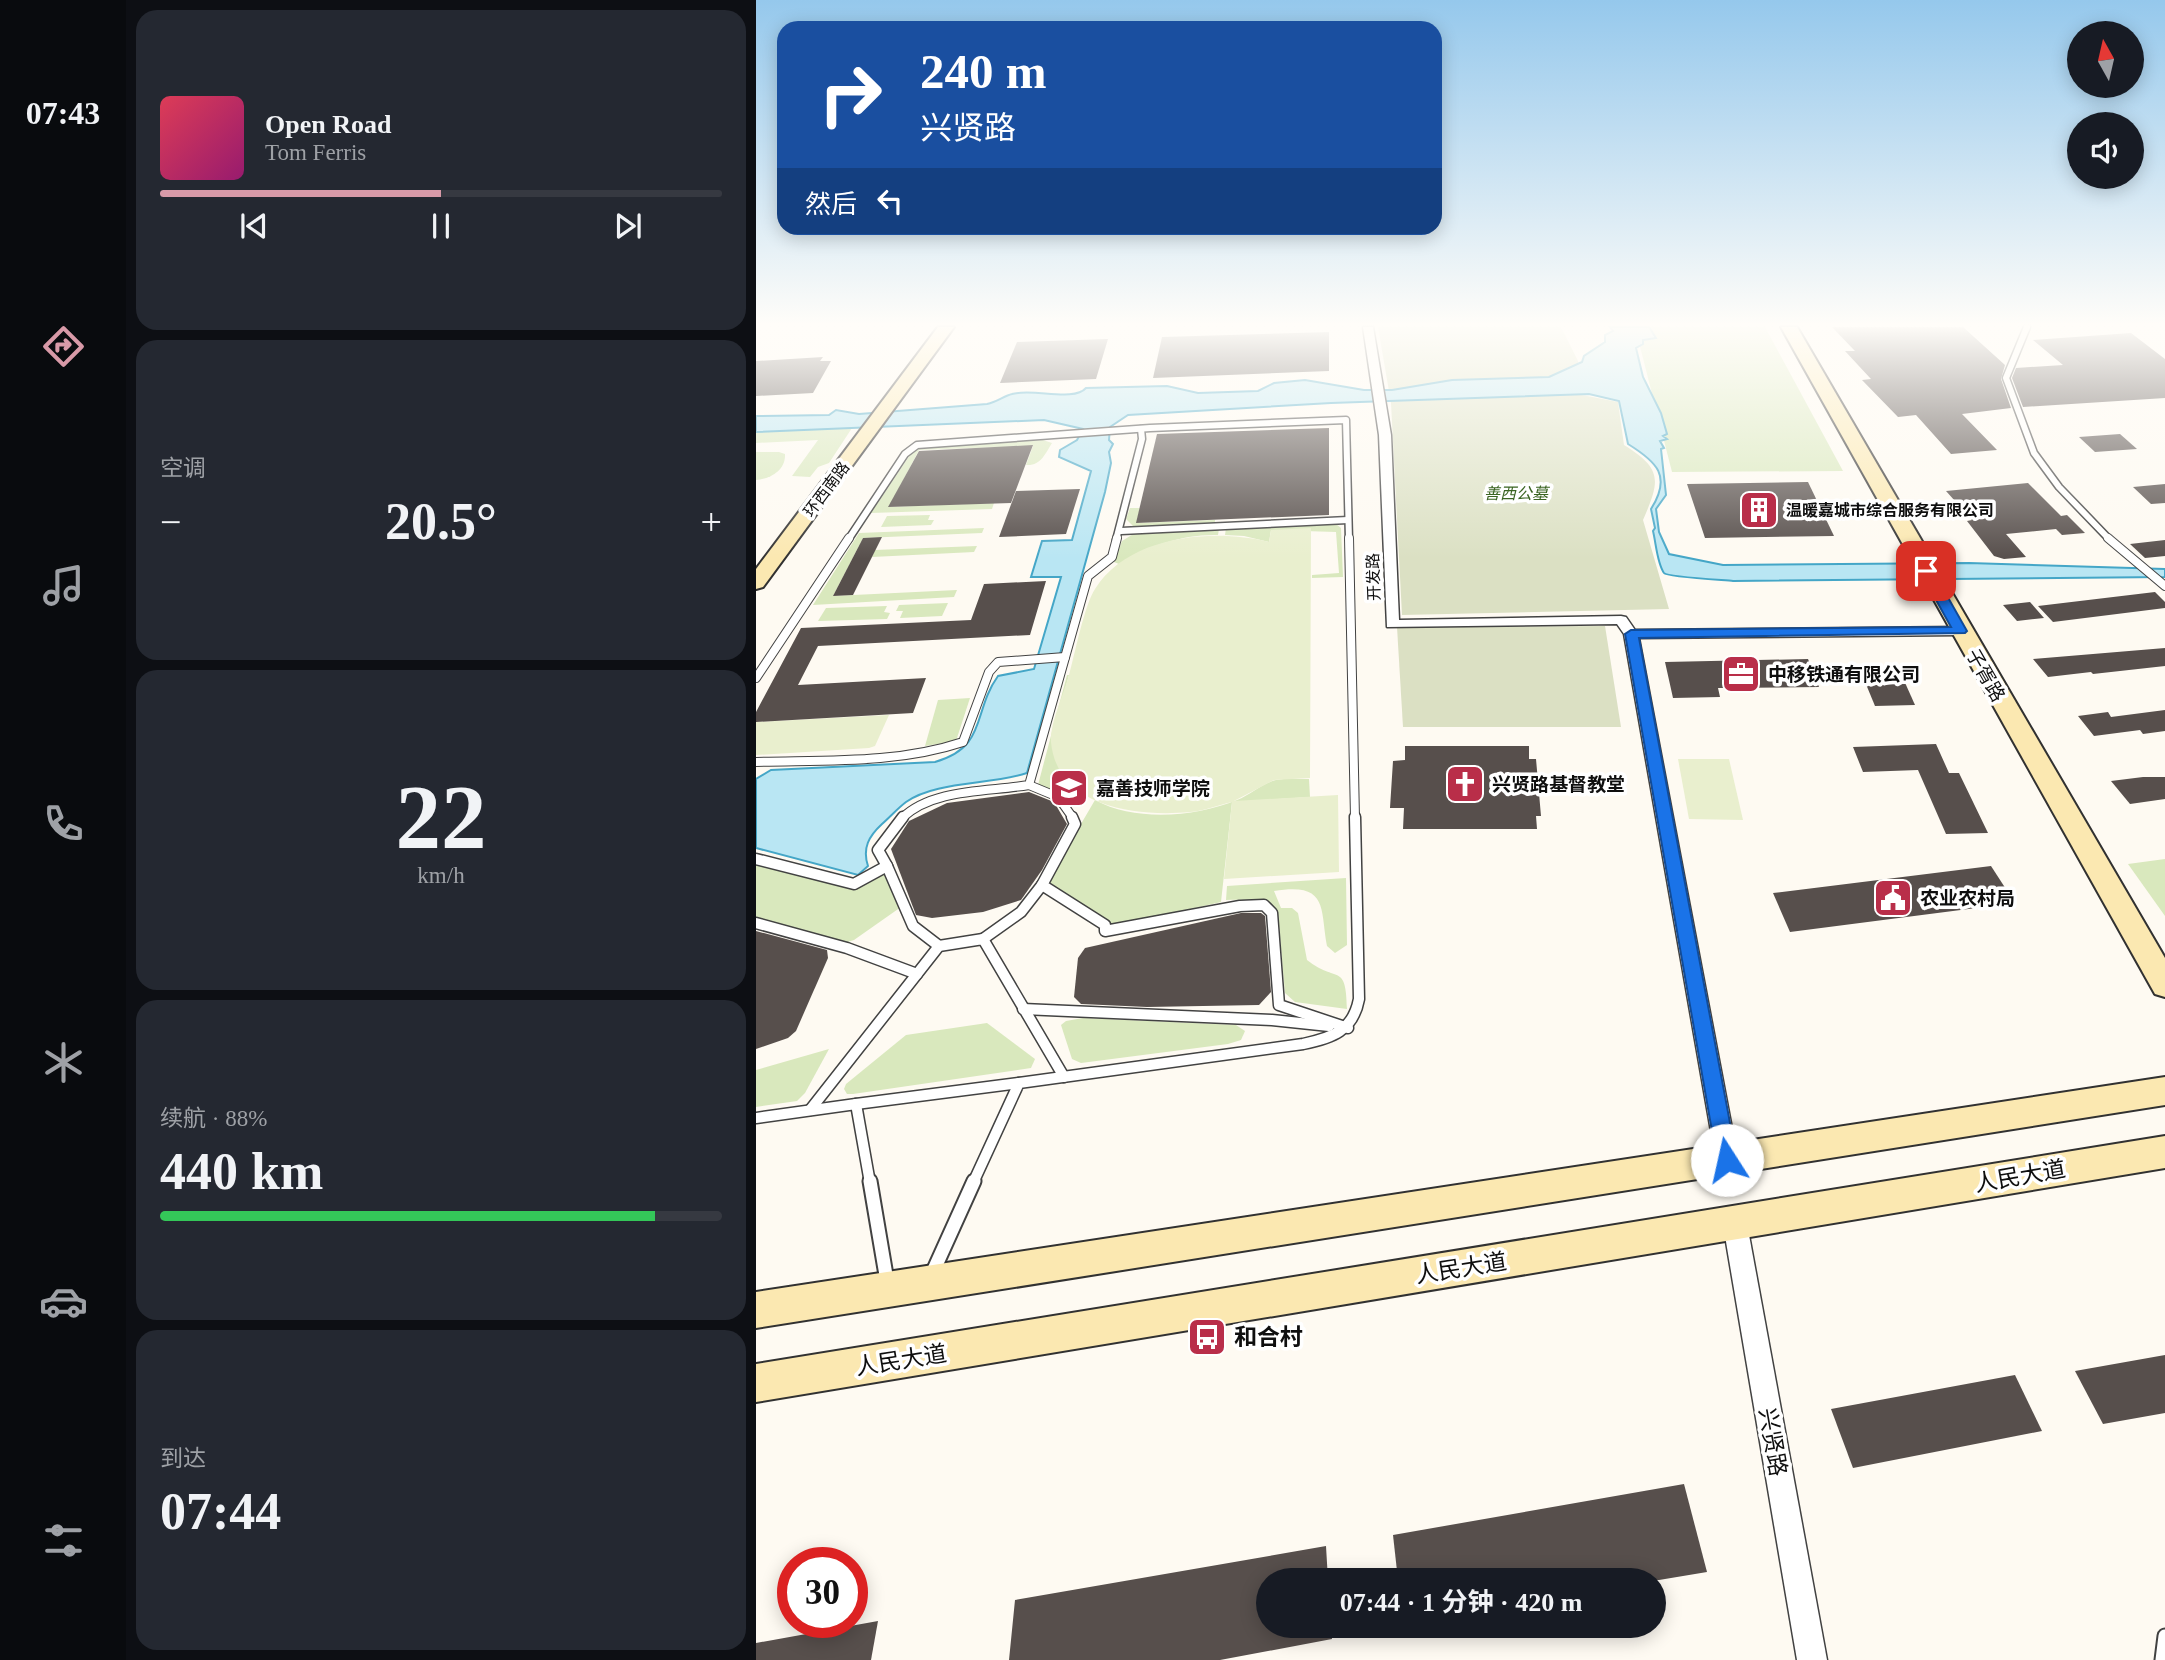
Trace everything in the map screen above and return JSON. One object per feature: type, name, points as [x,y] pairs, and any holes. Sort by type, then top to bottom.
[{"type":"main road","points":[[1727,1160],[2165,1091]]},
{"type":"main road","name":"人民大道","points":[[756,1383],[1735,1224]]},
{"type":"street","name":"环西南路","points":[[756,583],[888,404]]},
{"type":"street","name":"开发路","points":[[1381,404],[1385,435],[1392,624],[1621,620],[1631,634]]},
{"type":"street","name":"子胥路","points":[[1833,404],[2165,985]]},
{"type":"street","points":[[756,1310],[1727,1160],[1631,634],[1960,631]]},
{"type":"street","name":"人民大道","points":[[1735,1224],[2165,1152]]},
{"type":"street","name":"兴贤路","points":[[1735,1224],[1812,1660]]},
{"type":"lane","points":[[2016,404],[2033,452],[2063,491],[2136,564],[2162,584]]},
{"type":"lane","points":[[756,678],[911,448],[929,442],[1346,420],[1359,999],[1357,1013],[1348,1028],[1327,1040],[1303,1044],[756,1118]]},
{"type":"lane","points":[[1029,785],[1088,576],[1112,558],[1122,531],[1142,439],[1141,429]]},
{"type":"lane","points":[[1122,531],[1348,520]]},
{"type":"lane","points":[[756,762],[914,755],[945,750],[962,742],[989,672],[998,662],[1065,657]]},
{"type":"lane","points":[[810,1110],[939,946],[983,939],[1021,912],[1042,885],[1075,824],[1067,803],[1044,789],[1029,785],[922,803],[889,827],[878,850],[913,926],[939,946]]},
{"type":"lane","points":[[756,859],[853,884],[887,866]]},
{"type":"lane","points":[[1042,885],[1105,925],[1105,931],[1240,906],[1264,905],[1272,913],[1279,1005],[1348,1028]]},
{"type":"lane","points":[[756,923],[847,948],[917,974]]},
{"type":"lane","points":[[983,939],[1064,1077]]},
{"type":"lane","points":[[1023,1009],[1272,1020],[1348,1028]]},
{"type":"lane","points":[[928,1284],[1019,1083]]},
{"type":"lane","points":[[856,1104],[888,1290]]},
{"type":"lane","points":[[2162,1660],[2165,1636]]},
{"type":"green space","name":"善西公墓","points":[[1391,404],[1618,404],[1624,445],[1646,461],[1654,477],[1653,495],[1643,520],[1669,609],[1402,615]]},
{"type":"green space","points":[[1655,404],[1807,404],[1843,471],[1672,472]]},
{"type":"green space","points":[[852,428],[829,463],[818,467],[810,477],[792,476],[818,440],[756,443],[756,432]]},
{"type":"green space","points":[[1043,440],[1052,443],[1042,458],[1031,465],[1026,465],[1033,446],[919,450],[889,507],[994,503],[992,509],[871,513],[916,446]]},
{"type":"green space","points":[[756,452],[785,454],[780,469],[772,476],[756,480]]},
{"type":"green space","points":[[1130,508],[1140,508],[1137,523],[1215,520],[1215,525],[1134,527],[1126,519]]},
{"type":"green space","points":[[930,515],[928,520],[934,520],[931,525],[881,527],[887,516]]},
{"type":"green space","points":[[1336,524],[1341,528],[1343,577],[1312,578],[1312,575],[1339,573],[1336,532],[1271,530],[1269,542],[1225,535],[1226,528]]},
{"type":"green space","points":[[984,528],[982,533],[863,538],[833,596],[957,590],[954,597],[813,605],[859,533]]},
{"type":"green space","points":[[1311,528],[1310,778],[1274,780],[1234,801],[1338,795],[1339,872],[1224,879],[1232,802],[1195,811],[1169,813],[1103,804],[1068,781],[1057,764],[1051,734],[1087,607],[1095,589],[1110,571],[1129,557],[1174,540],[1223,536],[1269,542],[1271,530]]},
{"type":"green space","points":[[1219,529],[1218,535],[1179,539],[1142,552],[1119,564],[1114,562],[1122,541],[1135,533]]},
{"type":"green space","points":[[977,546],[974,552],[872,557],[875,550]]},
{"type":"green space","points":[[948,603],[942,616],[900,618],[903,611],[896,611],[899,605]]},
{"type":"green space","points":[[887,606],[884,612],[890,613],[887,619],[818,621],[826,608]]},
{"type":"green space","points":[[1605,626],[1621,727],[1403,727],[1397,627]]},
{"type":"green space","points":[[1067,675],[1051,739],[1075,789],[1087,795],[1082,802],[1071,806],[1053,791],[1038,785]]},
{"type":"green space","points":[[970,698],[956,741],[925,746],[938,700]]},
{"type":"green space","points":[[889,715],[875,746],[869,748],[756,755],[756,722]]},
{"type":"green space","points":[[1678,759],[1729,759],[1743,820],[1689,819]]},
{"type":"green space","points":[[1309,779],[1310,797],[1232,802],[1221,902],[1112,927],[1047,882],[1095,800],[1128,812],[1166,815],[1221,806],[1276,780]]},
{"type":"green space","points":[[2165,859],[2165,916],[2128,864]]},
{"type":"green space","points":[[756,863],[853,888],[864,885],[883,871],[901,907],[854,940],[841,944],[756,920]]},
{"type":"green space","points":[[1346,878],[1347,945],[1335,953],[1327,946],[1322,910],[1313,895],[1292,889],[1274,891],[1281,908],[1292,908],[1298,913],[1307,960],[1338,976],[1345,984],[1347,1009],[1295,1002],[1285,993],[1278,915],[1266,906],[1254,902],[1226,900],[1227,886]]},
{"type":"green space","points":[[1083,1018],[1236,1025],[1245,1031],[1241,1040],[1228,1044],[1081,1063],[1072,1059],[1061,1025],[1066,1021]]},
{"type":"green space","points":[[987,1023],[1035,1059],[1031,1068],[853,1094],[847,1094],[844,1089],[846,1084],[906,1035]]},
{"type":"green space","points":[[829,1049],[805,1093],[797,1101],[756,1107],[756,1070]]},
{"type":"water","points":[[981,404],[1306,404],[1128,415],[1110,427],[1109,440],[1113,444],[1109,452],[1111,463],[1105,492],[1027,773],[932,790],[906,802],[870,838],[866,848],[868,866],[858,875],[756,848],[756,779],[771,770],[935,762],[964,747],[977,727],[990,689],[998,676],[1034,669],[1061,577],[1031,577],[1042,541],[1072,540],[1091,471],[1059,457],[1060,450],[1077,440],[1083,429],[1044,420],[756,432],[756,416],[829,415],[836,410],[859,414]]},
{"type":"water","points":[[1620,404],[1657,404],[1667,434],[1663,436],[1667,439],[1660,441],[1664,448],[1661,449],[1666,495],[1656,509],[1659,532],[1669,554],[1723,565],[1969,563],[2165,569],[2165,577],[1733,581],[1667,574],[1664,573],[1658,558],[1651,509],[1661,479],[1654,464],[1628,444]]},
{"type":"building","points":[[1886,404],[2010,404],[2011,408],[1962,414],[1997,450],[1951,454],[1916,415],[1898,417]]},
{"type":"building","points":[[2022,404],[2063,404],[2023,407]]},
{"type":"building","points":[[1329,428],[1329,515],[1136,523],[1157,434]]},
{"type":"building","points":[[2120,434],[2137,449],[2095,452],[2079,437]]},
{"type":"building","points":[[1033,445],[1011,503],[888,507],[919,451]]},
{"type":"building","name":"温暖嘉城市综合服务有限公司","points":[[1808,482],[1834,536],[1705,538],[1687,484]]},
{"type":"building","points":[[2028,483],[2061,516],[2067,515],[2085,533],[2062,535],[2056,529],[2006,534],[2026,557],[2004,559],[1994,556],[1967,521],[1972,520],[1946,491]]},
{"type":"building","points":[[2165,484],[2165,503],[2151,504],[2133,487]]},
{"type":"building","points":[[1080,489],[1066,534],[999,537],[1016,491]]},
{"type":"building","points":[[882,537],[853,595],[833,596],[863,538]]},
{"type":"building","points":[[2165,540],[2165,556],[2145,558],[2130,544]]},
{"type":"building","points":[[1046,581],[1030,635],[818,646],[798,685],[926,678],[913,713],[756,722],[756,712],[801,628],[971,620],[984,584]]},
{"type":"building","points":[[2155,592],[2165,602],[2165,608],[2053,622],[2038,606]]},
{"type":"building","points":[[2030,602],[2044,618],[2017,621],[2003,605]]},
{"type":"building","points":[[2165,648],[2165,666],[2093,674],[2091,672],[2048,677],[2033,659]]},
{"type":"building","name":"中移铁通有限公司","points":[[1808,659],[1819,687],[1718,688],[1720,697],[1673,698],[1665,662]]},
{"type":"building","points":[[1902,676],[1915,705],[1875,706],[1863,677]]},
{"type":"building","points":[[2165,710],[2165,731],[2143,734],[2140,730],[2094,736],[2078,716],[2108,712],[2111,717]]},
{"type":"building","points":[[1936,744],[1949,773],[1959,773],[1988,833],[1946,834],[1918,770],[1863,772],[1853,747]]},
{"type":"building","name":"兴贤路基督教堂","points":[[1405,746],[1529,746],[1529,759],[1536,759],[1541,816],[1536,816],[1537,829],[1403,829],[1404,808],[1390,808],[1393,761],[1405,760]]},
{"type":"building","points":[[2165,777],[2165,799],[2130,804],[2111,781]]},
{"type":"building","points":[[1029,792],[1054,802],[1067,824],[1042,870],[1021,900],[983,912],[932,918],[916,915],[891,849],[909,821],[947,803]]},
{"type":"building","name":"农业农村局","points":[[1991,866],[2015,903],[1790,932],[1773,893]]},
{"type":"building","points":[[1241,913],[1261,913],[1265,916],[1271,992],[1259,1005],[1147,1007],[1081,1004],[1074,997],[1078,958],[1085,948]]},
{"type":"building","points":[[756,931],[827,950],[828,958],[796,1031],[788,1038],[756,1049]]},
{"type":"building","points":[[2165,1355],[2165,1413],[2103,1424],[2075,1371]]},
{"type":"building","points":[[2015,1375],[2042,1431],[1853,1468],[1831,1409]]},
{"type":"building","points":[[1684,1484],[1707,1572],[1666,1579],[1666,1568],[1397,1568],[1393,1535]]},
{"type":"building","points":[[1326,1546],[1327,1568],[1256,1568],[1256,1638],[1332,1639],[1220,1660],[1009,1660],[1015,1600]]},
{"type":"building","points":[[878,1621],[871,1660],[756,1660],[756,1643],[784,1638],[868,1638],[868,1623]]},
{"type":"place","name":"温暖嘉城市综合服务有限公司","points":[[1759,510]]},
{"type":"place","name":"中移铁通有限公司","points":[[1741,674]]},
{"type":"place","name":"兴贤路基督教堂","points":[[1465,784]]},
{"type":"place","name":"嘉善技师学院","points":[[1069,788]]},
{"type":"place","name":"农业农村局","points":[[1893,898]]},
{"type":"place","name":"和合村","points":[[1207,1337]]},
{"type":"route","points":[[1727,1160],[1631,634],[1960,631],[1926,571]]}]
